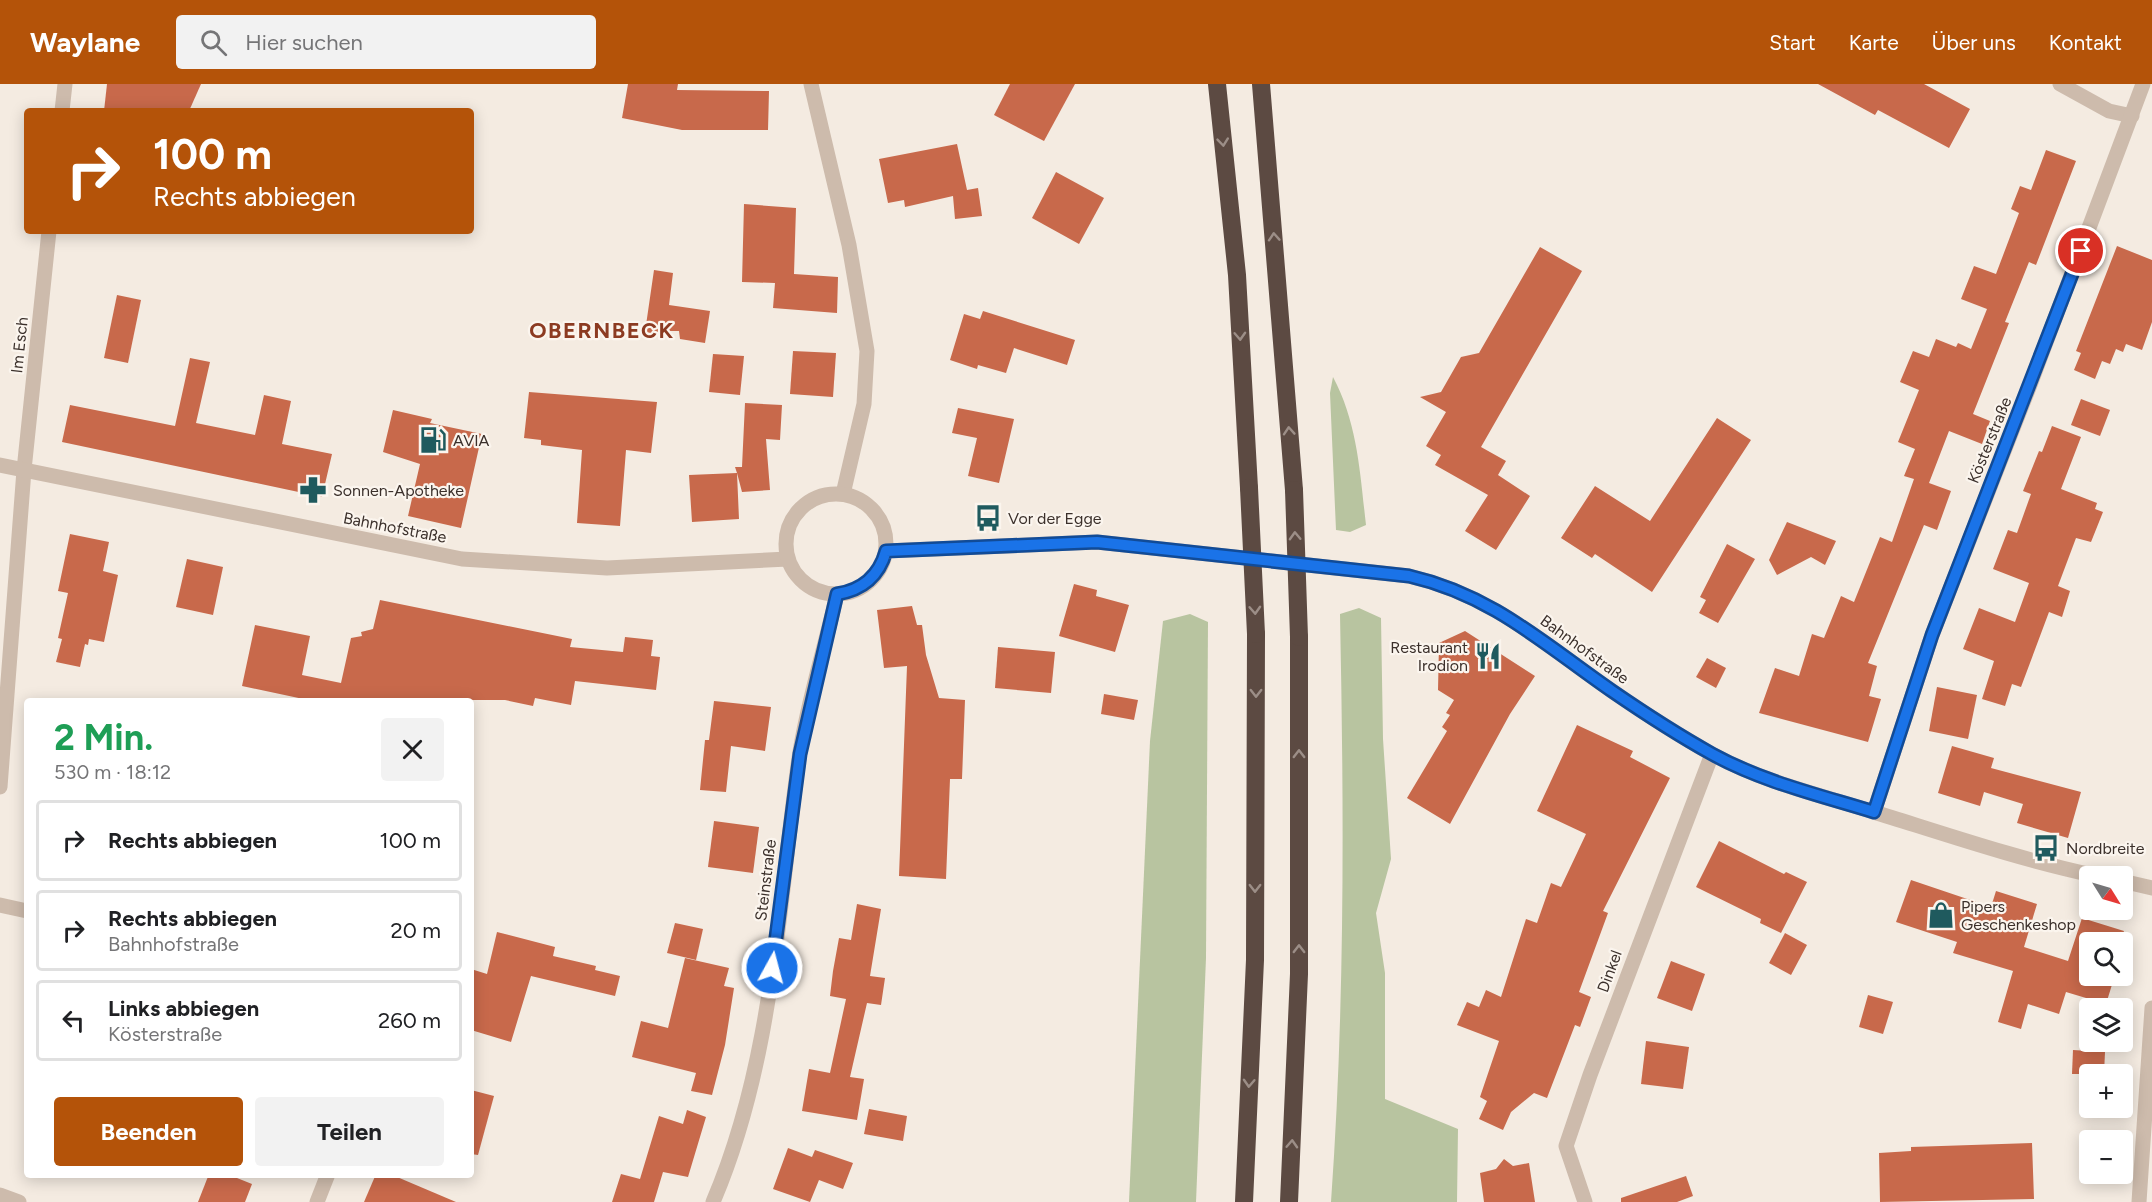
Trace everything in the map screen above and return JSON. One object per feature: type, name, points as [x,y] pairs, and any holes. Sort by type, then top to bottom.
[{"type":"highway","points":[[1217,84],[1237,275],[1256,634],[1255,960],[1244,1202]]},
{"type":"highway","points":[[1261,84],[1294,490],[1299,637],[1299,974],[1288,1202]]},
{"type":"street","points":[[62,108],[65,84]]},
{"type":"street","points":[[811,84],[849,245],[867,351],[864,404],[843,494]]},
{"type":"street","points":[[2060,84],[2109,111],[2132,116]]},
{"type":"street","name":"Kösterstraße","points":[[1874,812],[1932,635],[2143,84]]},
{"type":"street","name":"Im Esch","points":[[0,787],[24,470],[49,234]]},
{"type":"street","name":"Bahnhofstraße","points":[[0,465],[462,559],[607,568],[788,559]]},
{"type":"street","points":[[843,494],[858,498],[872,507],[881,520],[886,535],[886,551],[874,576],[851,592],[837,594],[821,592],[807,585],[796,573],[788,559],[786,543],[789,526],[797,511],[818,497],[843,494]]},
{"type":"street","name":"Bahnhofstraße","points":[[886,551],[1097,542],[1409,576],[1442,584],[1477,598],[1521,625],[1614,692],[1712,754],[1759,777],[2040,864],[2079,872]]},
{"type":"street","name":"Steinstraße","points":[[713,1202],[728,1167],[750,1097],[766,1013],[800,754],[837,594]]},
{"type":"street","name":"Dinkel","points":[[1585,1202],[1566,1146],[1590,1074],[1712,754]]},
{"type":"street","points":[[2133,884],[2152,888]]},
{"type":"street","points":[[0,905],[24,910]]},
{"type":"street","points":[[2139,1202],[2152,1008]]},
{"type":"street","points":[[317,1202],[326,1178]]},
{"type":"street","points":[[0,1195],[19,1202]]},
{"type":"green space","points":[[1333,377],[1348,413],[1360,468],[1366,525],[1350,532],[1336,530],[1330,393]]},
{"type":"green space","points":[[1359,608],[1381,618],[1383,739],[1391,859],[1376,913],[1385,973],[1385,1099],[1458,1129],[1457,1202],[1331,1202],[1341,982],[1340,614]]},
{"type":"green space","points":[[1190,614],[1208,622],[1206,958],[1196,1202],[1129,1202],[1150,741],[1163,621]]},
{"type":"building","points":[[107,84],[201,84],[190,108],[104,108]]},
{"type":"building","points":[[628,84],[678,84],[677,90],[769,91],[768,130],[682,130],[622,118]]},
{"type":"building","points":[[1010,84],[1075,84],[1044,141],[994,115]]},
{"type":"building","points":[[1818,84],[1924,84],[1970,109],[1949,148],[1878,110],[1875,115]]},
{"type":"building","points":[[957,144],[967,190],[978,188],[982,216],[955,219],[953,196],[905,207],[904,200],[888,203],[879,159]]},
{"type":"building","points":[[2046,150],[2076,161],[2036,265],[2029,262],[2005,322],[2009,323],[1973,414],[1990,421],[1982,444],[1949,431],[1929,483],[1951,491],[1937,530],[1924,525],[1868,663],[1877,666],[1869,696],[1881,699],[1868,742],[1759,713],[1775,668],[1799,676],[1812,634],[1824,638],[1841,596],[1854,602],[1880,537],[1892,542],[1914,479],[1904,476],[1915,449],[1898,442],[1919,390],[1900,382],[1913,351],[1929,357],[1936,339],[1956,347],[1958,343],[1971,349],[1987,309],[1961,299],[1974,266],[1996,274],[2019,213],[2011,209],[2020,186],[2031,190]]},
{"type":"building","points":[[1056,172],[1104,198],[1079,244],[1032,218]]},
{"type":"building","points":[[744,204],[796,208],[794,274],[838,277],[837,313],[773,308],[775,283],[742,282]]},
{"type":"building","points":[[2117,246],[2152,260],[2152,322],[2142,350],[2126,344],[2123,352],[2116,349],[2110,364],[2102,361],[2095,379],[2074,370],[2081,353],[2076,351]]},
{"type":"building","points":[[1540,247],[1582,271],[1481,447],[1506,461],[1498,475],[1530,496],[1496,550],[1465,531],[1488,495],[1435,465],[1441,455],[1426,446],[1446,412],[1420,397],[1441,392],[1461,357],[1479,353]]},
{"type":"building","points":[[654,270],[673,273],[669,305],[710,311],[705,343],[680,339],[679,331],[666,331],[665,335],[645,332]]},
{"type":"building","points":[[117,295],[141,300],[128,363],[104,358]]},
{"type":"building","points":[[983,311],[1075,340],[1067,365],[1014,348],[1006,373],[978,365],[977,369],[950,360],[964,314],[980,319]]},
{"type":"building","points":[[793,351],[836,353],[833,397],[790,394]]},
{"type":"building","points":[[713,354],[744,356],[740,395],[709,392]]},
{"type":"building","points":[[190,358],[210,362],[196,423],[255,435],[264,395],[291,401],[282,444],[332,454],[322,497],[62,442],[70,405],[175,426]]},
{"type":"building","points":[[529,392],[657,402],[651,453],[626,450],[620,526],[577,523],[582,450],[541,445],[541,440],[524,438]]},
{"type":"building","points":[[2081,399],[2110,410],[2100,436],[2071,425]]},
{"type":"building","points":[[745,403],[782,405],[780,440],[766,439],[770,490],[742,492],[735,467],[742,467]]},
{"type":"building","points":[[958,408],[1014,419],[999,483],[968,476],[977,438],[952,433]]},
{"type":"building","points":[[393,410],[432,419],[430,423],[482,434],[461,528],[408,516],[420,464],[383,452]]},
{"type":"building","points":[[1717,418],[1751,440],[1652,592],[1595,554],[1592,558],[1561,538],[1595,486],[1650,521]]},
{"type":"building","points":[[2052,426],[2081,437],[2061,489],[2097,503],[2095,509],[2103,512],[2091,542],[2076,538],[2058,586],[2070,591],[2062,617],[2049,612],[2021,687],[2012,684],[2005,706],[1982,699],[1994,661],[1963,649],[1979,608],[2015,622],[2029,583],[1993,569],[2008,530],[2017,533],[2031,494],[2023,491]]},
{"type":"building","points":[[737,473],[739,519],[692,522],[689,475]]},
{"type":"building","points":[[1787,522],[1836,541],[1825,565],[1811,557],[1777,575],[1769,560]]},
{"type":"building","points":[[70,534],[109,542],[103,571],[118,575],[104,642],[89,639],[88,645],[85,644],[80,667],[56,662],[62,639],[58,638],[68,593],[58,591]]},
{"type":"building","points":[[1727,544],[1755,559],[1718,623],[1699,613],[1706,600],[1700,597]]},
{"type":"building","points":[[187,559],[223,567],[213,615],[176,607]]},
{"type":"building","points":[[1074,584],[1097,590],[1096,596],[1129,605],[1115,652],[1059,636]]},
{"type":"building","points":[[380,600],[572,639],[570,647],[623,652],[625,637],[653,640],[651,656],[660,657],[656,690],[575,681],[571,705],[535,698],[533,706],[505,700],[474,700],[474,698],[299,698],[242,686],[255,625],[310,636],[302,675],[341,683],[351,638],[362,636],[361,632],[373,629]]},
{"type":"building","points":[[912,606],[917,625],[922,625],[926,655],[939,698],[965,700],[962,779],[950,779],[946,879],[899,876],[907,666],[884,668],[877,610]]},
{"type":"building","points":[[1465,631],[1535,676],[1510,714],[1450,824],[1407,798],[1447,731],[1442,727],[1450,715],[1446,713],[1454,700],[1438,690],[1439,643]]},
{"type":"building","points":[[998,647],[1055,652],[1051,693],[995,688]]},
{"type":"building","points":[[1707,658],[1726,668],[1716,688],[1696,677]]},
{"type":"building","points":[[1937,687],[1977,695],[1968,739],[1929,731]]},
{"type":"building","points":[[1104,694],[1138,700],[1134,720],[1101,714]]},
{"type":"building","points":[[714,701],[771,707],[765,751],[731,746],[726,792],[700,790],[705,740],[709,740]]},
{"type":"building","points":[[1577,725],[1633,751],[1630,757],[1670,778],[1603,911],[1608,913],[1579,992],[1591,997],[1580,1027],[1575,1025],[1547,1098],[1534,1093],[1511,1112],[1503,1130],[1479,1119],[1487,1101],[1480,1097],[1499,1041],[1457,1025],[1467,1002],[1479,1007],[1486,990],[1501,997],[1526,919],[1537,923],[1551,883],[1561,887],[1586,834],[1537,811]]},
{"type":"building","points":[[1952,746],[1994,758],[1991,768],[2081,792],[2068,838],[2017,823],[2023,804],[1984,792],[1980,806],[1938,793]]},
{"type":"building","points":[[714,821],[759,827],[753,873],[708,867]]},
{"type":"building","points":[[1719,841],[1784,874],[1786,872],[1807,882],[1781,933],[1760,923],[1761,919],[1696,887]]},
{"type":"building","points":[[1911,880],[1991,907],[1996,891],[2037,904],[2024,947],[2068,961],[2081,920],[2124,931],[2079,932],[2079,986],[2112,986],[2108,998],[2086,998],[2066,992],[2059,1014],[2028,1004],[2021,1029],[1998,1022],[2013,971],[1953,953],[1957,942],[1896,922]]},
{"type":"building","points":[[857,904],[881,909],[870,976],[885,978],[881,1005],[867,1003],[850,1077],[864,1079],[857,1120],[802,1111],[809,1069],[830,1073],[846,999],[830,996],[833,971],[839,938],[851,940]]},
{"type":"building","points":[[675,923],[703,929],[696,960],[667,953]]},
{"type":"building","points":[[497,932],[555,947],[553,956],[596,966],[595,970],[620,976],[615,996],[531,976],[511,1042],[474,1031],[474,970],[487,974]]},
{"type":"building","points":[[1785,933],[1807,945],[1791,975],[1769,963]]},
{"type":"building","points":[[685,958],[729,968],[724,986],[734,988],[725,1045],[712,1095],[691,1091],[696,1073],[632,1057],[641,1021],[668,1028]]},
{"type":"building","points":[[1671,961],[1705,974],[1692,1011],[1657,998]]},
{"type":"building","points":[[1868,995],[1893,1002],[1883,1034],[1859,1027]]},
{"type":"building","points":[[1646,1041],[1689,1047],[1683,1089],[1641,1084]]},
{"type":"building","points":[[2073,1050],[2105,1052],[2104,1064],[2079,1064],[2079,1074],[2072,1074]]},
{"type":"building","points":[[474,1091],[494,1096],[478,1155],[474,1154]]},
{"type":"building","points":[[869,1109],[907,1116],[903,1141],[864,1134]]},
{"type":"building","points":[[687,1110],[706,1117],[688,1177],[663,1172],[654,1202],[612,1202],[621,1174],[640,1179],[659,1116],[683,1124]]},
{"type":"building","points":[[2032,1143],[2034,1199],[1880,1202],[1879,1153],[1911,1151],[1911,1147]]},
{"type":"building","points":[[788,1148],[812,1157],[815,1150],[853,1163],[843,1189],[819,1180],[810,1202],[773,1189]]},
{"type":"building","points":[[1504,1159],[1513,1166],[1529,1163],[1535,1202],[1484,1202],[1480,1173],[1496,1169]]},
{"type":"building","points":[[1686,1176],[1693,1196],[1677,1202],[1621,1202],[1621,1198]]},
{"type":"building","points":[[207,1178],[237,1178],[252,1184],[245,1202],[198,1202]]},
{"type":"building","points":[[374,1178],[399,1178],[456,1202],[364,1202]]},
{"type":"place","name":"AVIA","points":[[433,440]]},
{"type":"place","name":"Sonnen-Apotheke","points":[[313,490]]},
{"type":"place","name":"Vor der Egge","points":[[988,518]]},
{"type":"place","name":"Restaurant Irodion","points":[[1488,656]]},
{"type":"place","name":"Nordbreite","points":[[2046,848]]},
{"type":"place","name":"Pipers Geschenkeshop","points":[[1941,915]]},
{"type":"district","name":"OBERNBECK","points":[[602,330]]},
{"type":"route","points":[[772,968],[800,754],[837,594],[851,592],[864,586],[882,565],[886,551],[1097,542],[1409,576],[1442,584],[1477,598],[1521,625],[1614,692],[1712,754],[1759,777],[1874,812],[1932,635],[2081,251]]}]
